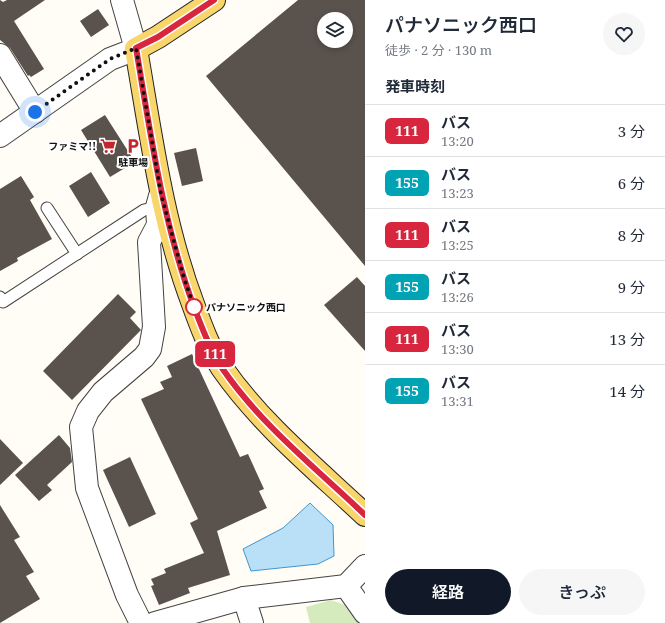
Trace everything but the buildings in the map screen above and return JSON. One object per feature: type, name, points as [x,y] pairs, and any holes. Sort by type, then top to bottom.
[{"type":"main road","points":[[214,0],[158,37],[136,48],[159,200],[184,278],[205,335],[222,367],[273,430],[365,515]]},
{"type":"street","points":[[0,136],[110,59],[136,48],[122,0]]},
{"type":"street","points":[[0,55],[35,112]]},
{"type":"street","points":[[141,623],[127,595],[87,488],[81,427],[88,411],[103,392],[144,357],[150,349],[154,327],[149,242],[158,225],[159,200]]},
{"type":"street","points":[[155,623],[244,598],[346,586],[365,566]]},
{"type":"street","points":[[346,586],[365,613]]},
{"type":"street","points":[[244,598],[252,623]]},
{"type":"lane","points":[[0,297],[4,302],[159,200]]},
{"type":"lane","points":[[47,208],[76,254]]},
{"type":"green space","points":[[331,600],[345,605],[358,623],[310,623],[306,607]]},
{"type":"water","points":[[310,503],[333,525],[334,556],[318,564],[251,571],[243,549],[283,528]]},
{"type":"bus line","name":"111","points":[[214,0],[158,37],[136,48],[161,194],[184,278],[205,335],[222,367],[273,430],[315,467],[365,515]]},
{"type":"place","name":"ファミマ!!","points":[[108,146]]},
{"type":"place","name":"駐車場","points":[[133,146]]},
{"type":"place","name":"パナソニック西口","points":[[194,307]]},
{"type":"route","points":[[35,112],[110,59],[136,48],[161,194],[184,278],[194,307]]}]
